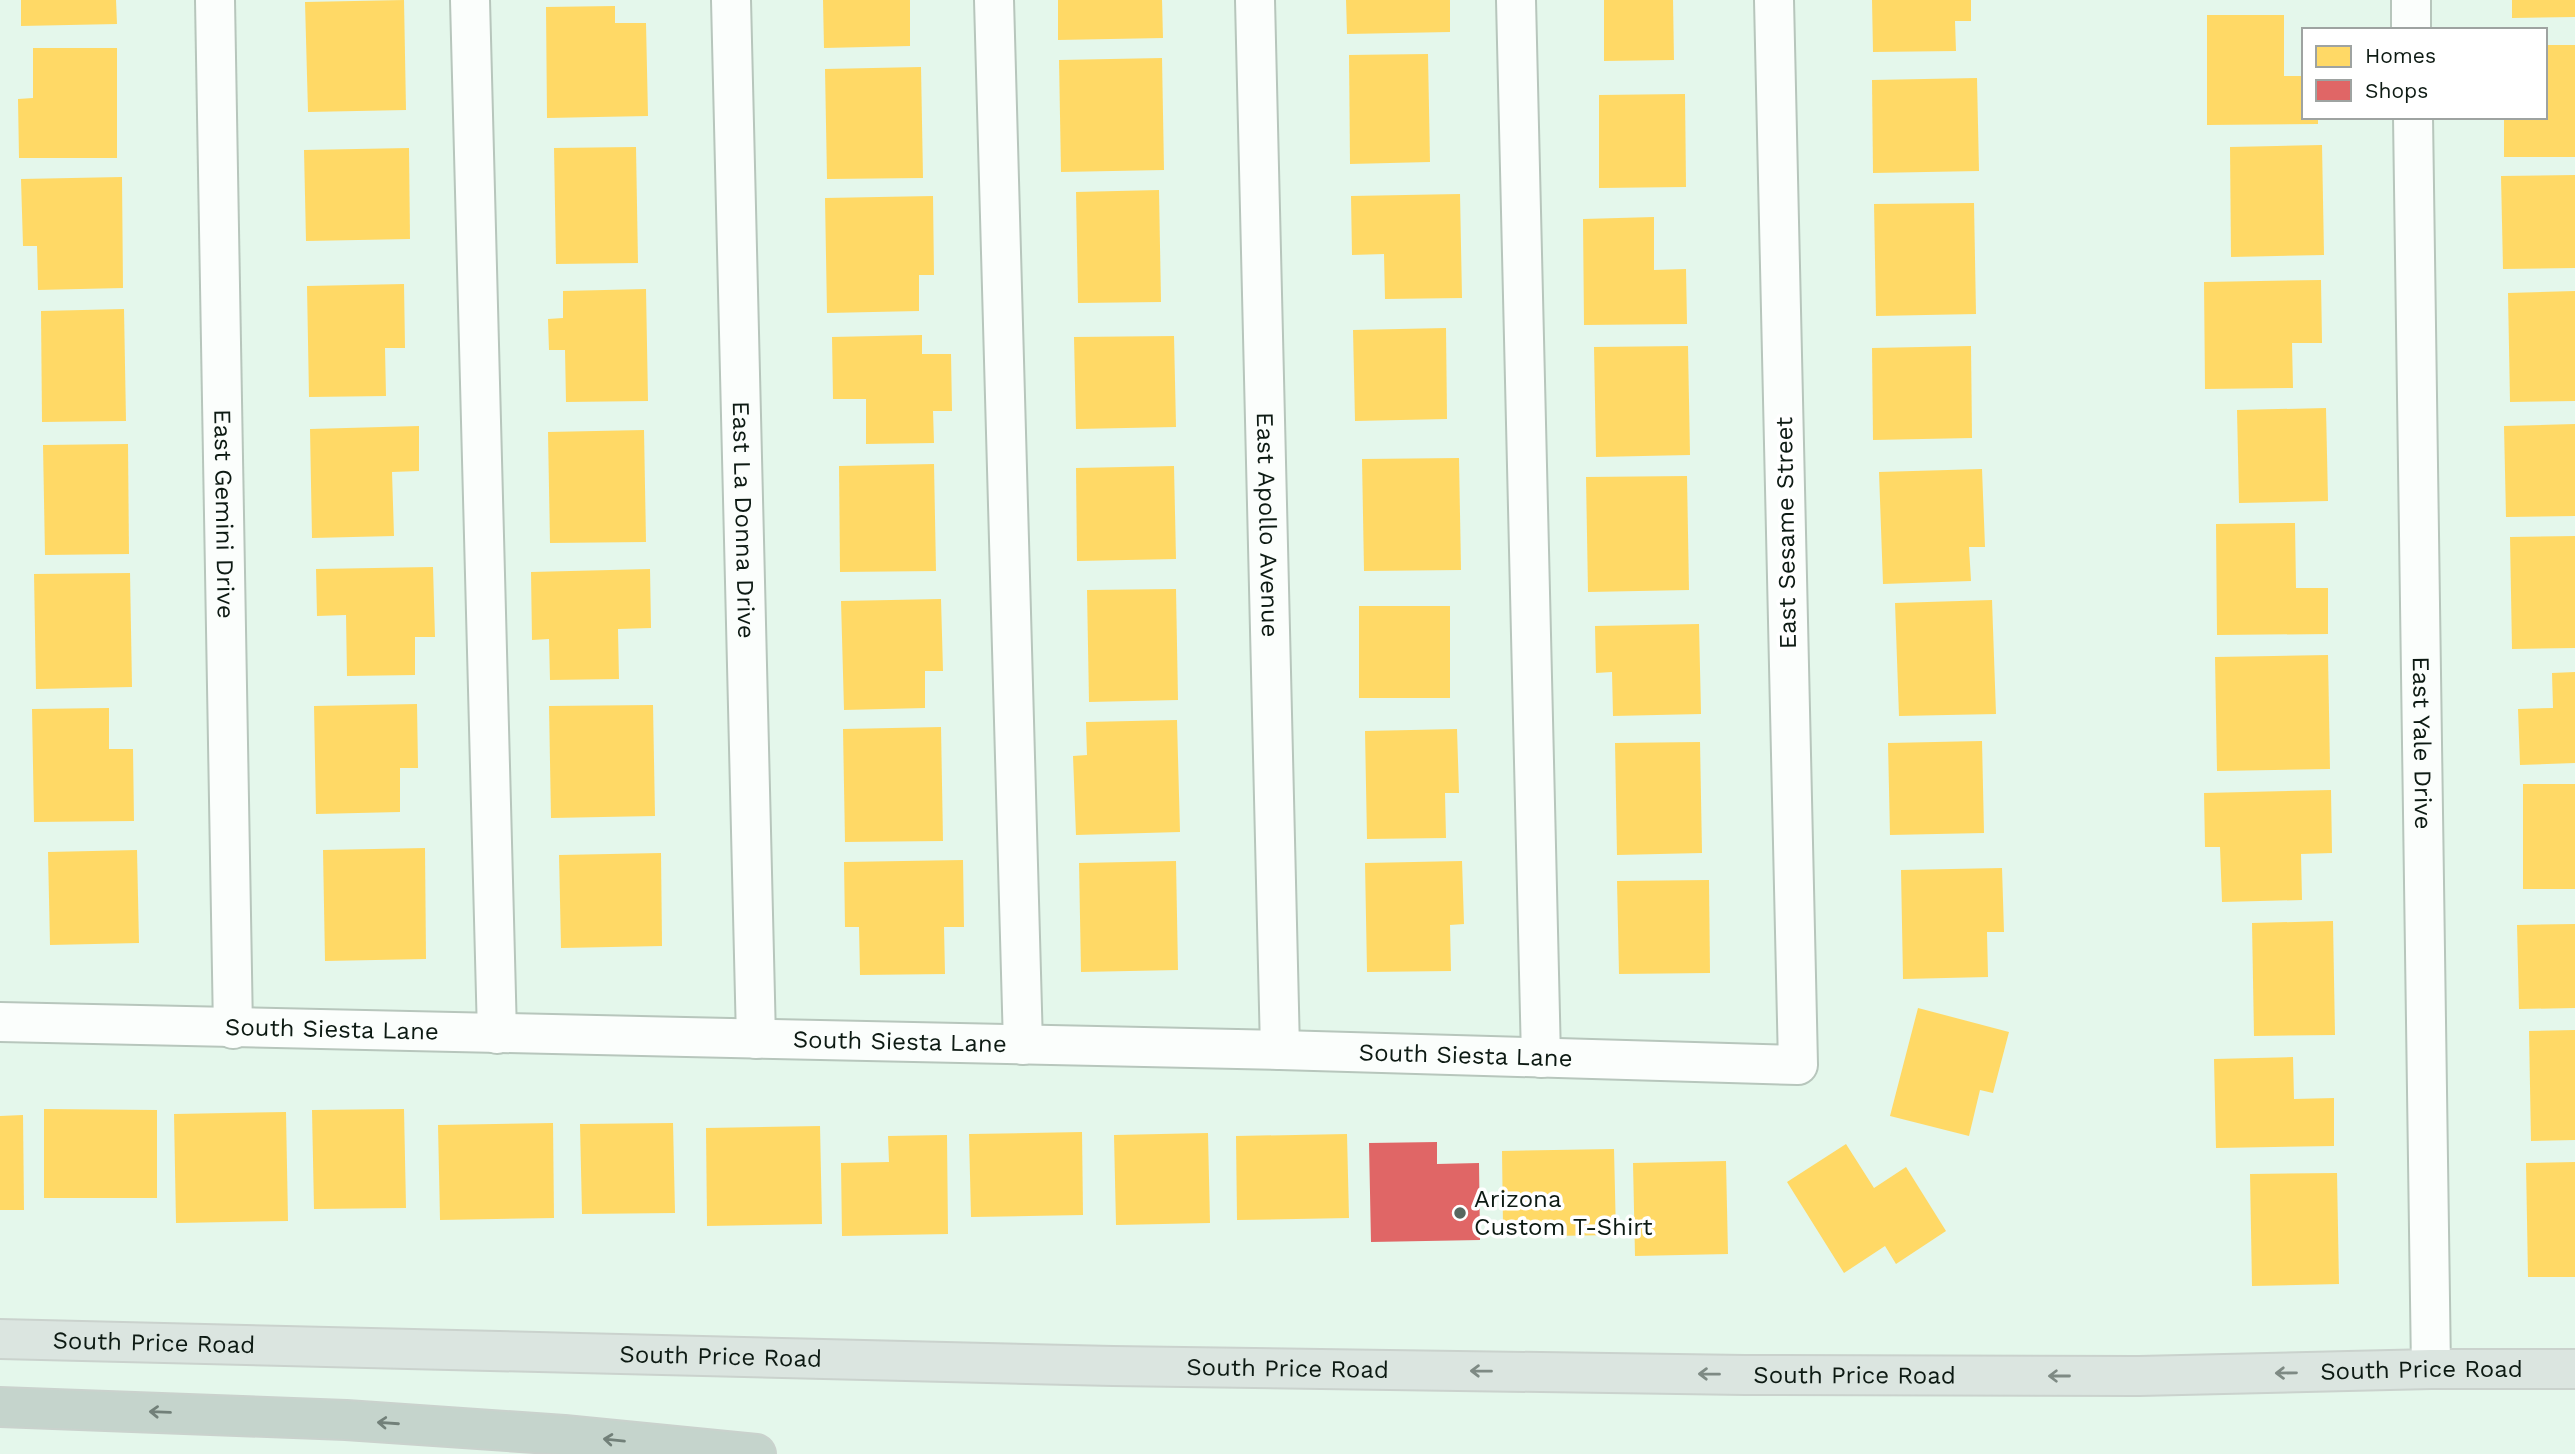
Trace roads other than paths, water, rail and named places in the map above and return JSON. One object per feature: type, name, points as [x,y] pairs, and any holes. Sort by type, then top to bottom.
[{"type":"highway","points":[[0,1407],[346,1420],[564,1435],[755,1454]]},
{"type":"main road","name":"South Price Road","points":[[0,1339],[1112,1366],[1745,1375],[2139,1376],[2431,1369],[2575,1369]]},
{"type":"street","name":"East Gemini Drive","points":[[215,0],[233,1028]]},
{"type":"street","points":[[470,0],[497,1034]]},
{"type":"street","name":"East La Donna Drive","points":[[731,0],[756,1039]]},
{"type":"street","points":[[994,0],[1023,1045]]},
{"type":"street","name":"East Apollo Avenue","points":[[1255,0],[1280,1050]]},
{"type":"street","points":[[1517,0],[1541,1058]]},
{"type":"street","name":"East Sesame Street","points":[[1774,0],[1798,1065]]},
{"type":"street","points":[[2411,0],[2411,28]]},
{"type":"street","name":"East Yale Drive","points":[[2413,119],[2431,1369]]},
{"type":"street","name":"South Siesta Lane","points":[[0,1022],[1280,1050],[1798,1065]]},
{"type":"place","name":"Arizona Custom T-Shirt","points":[[1460,1213]]}]
